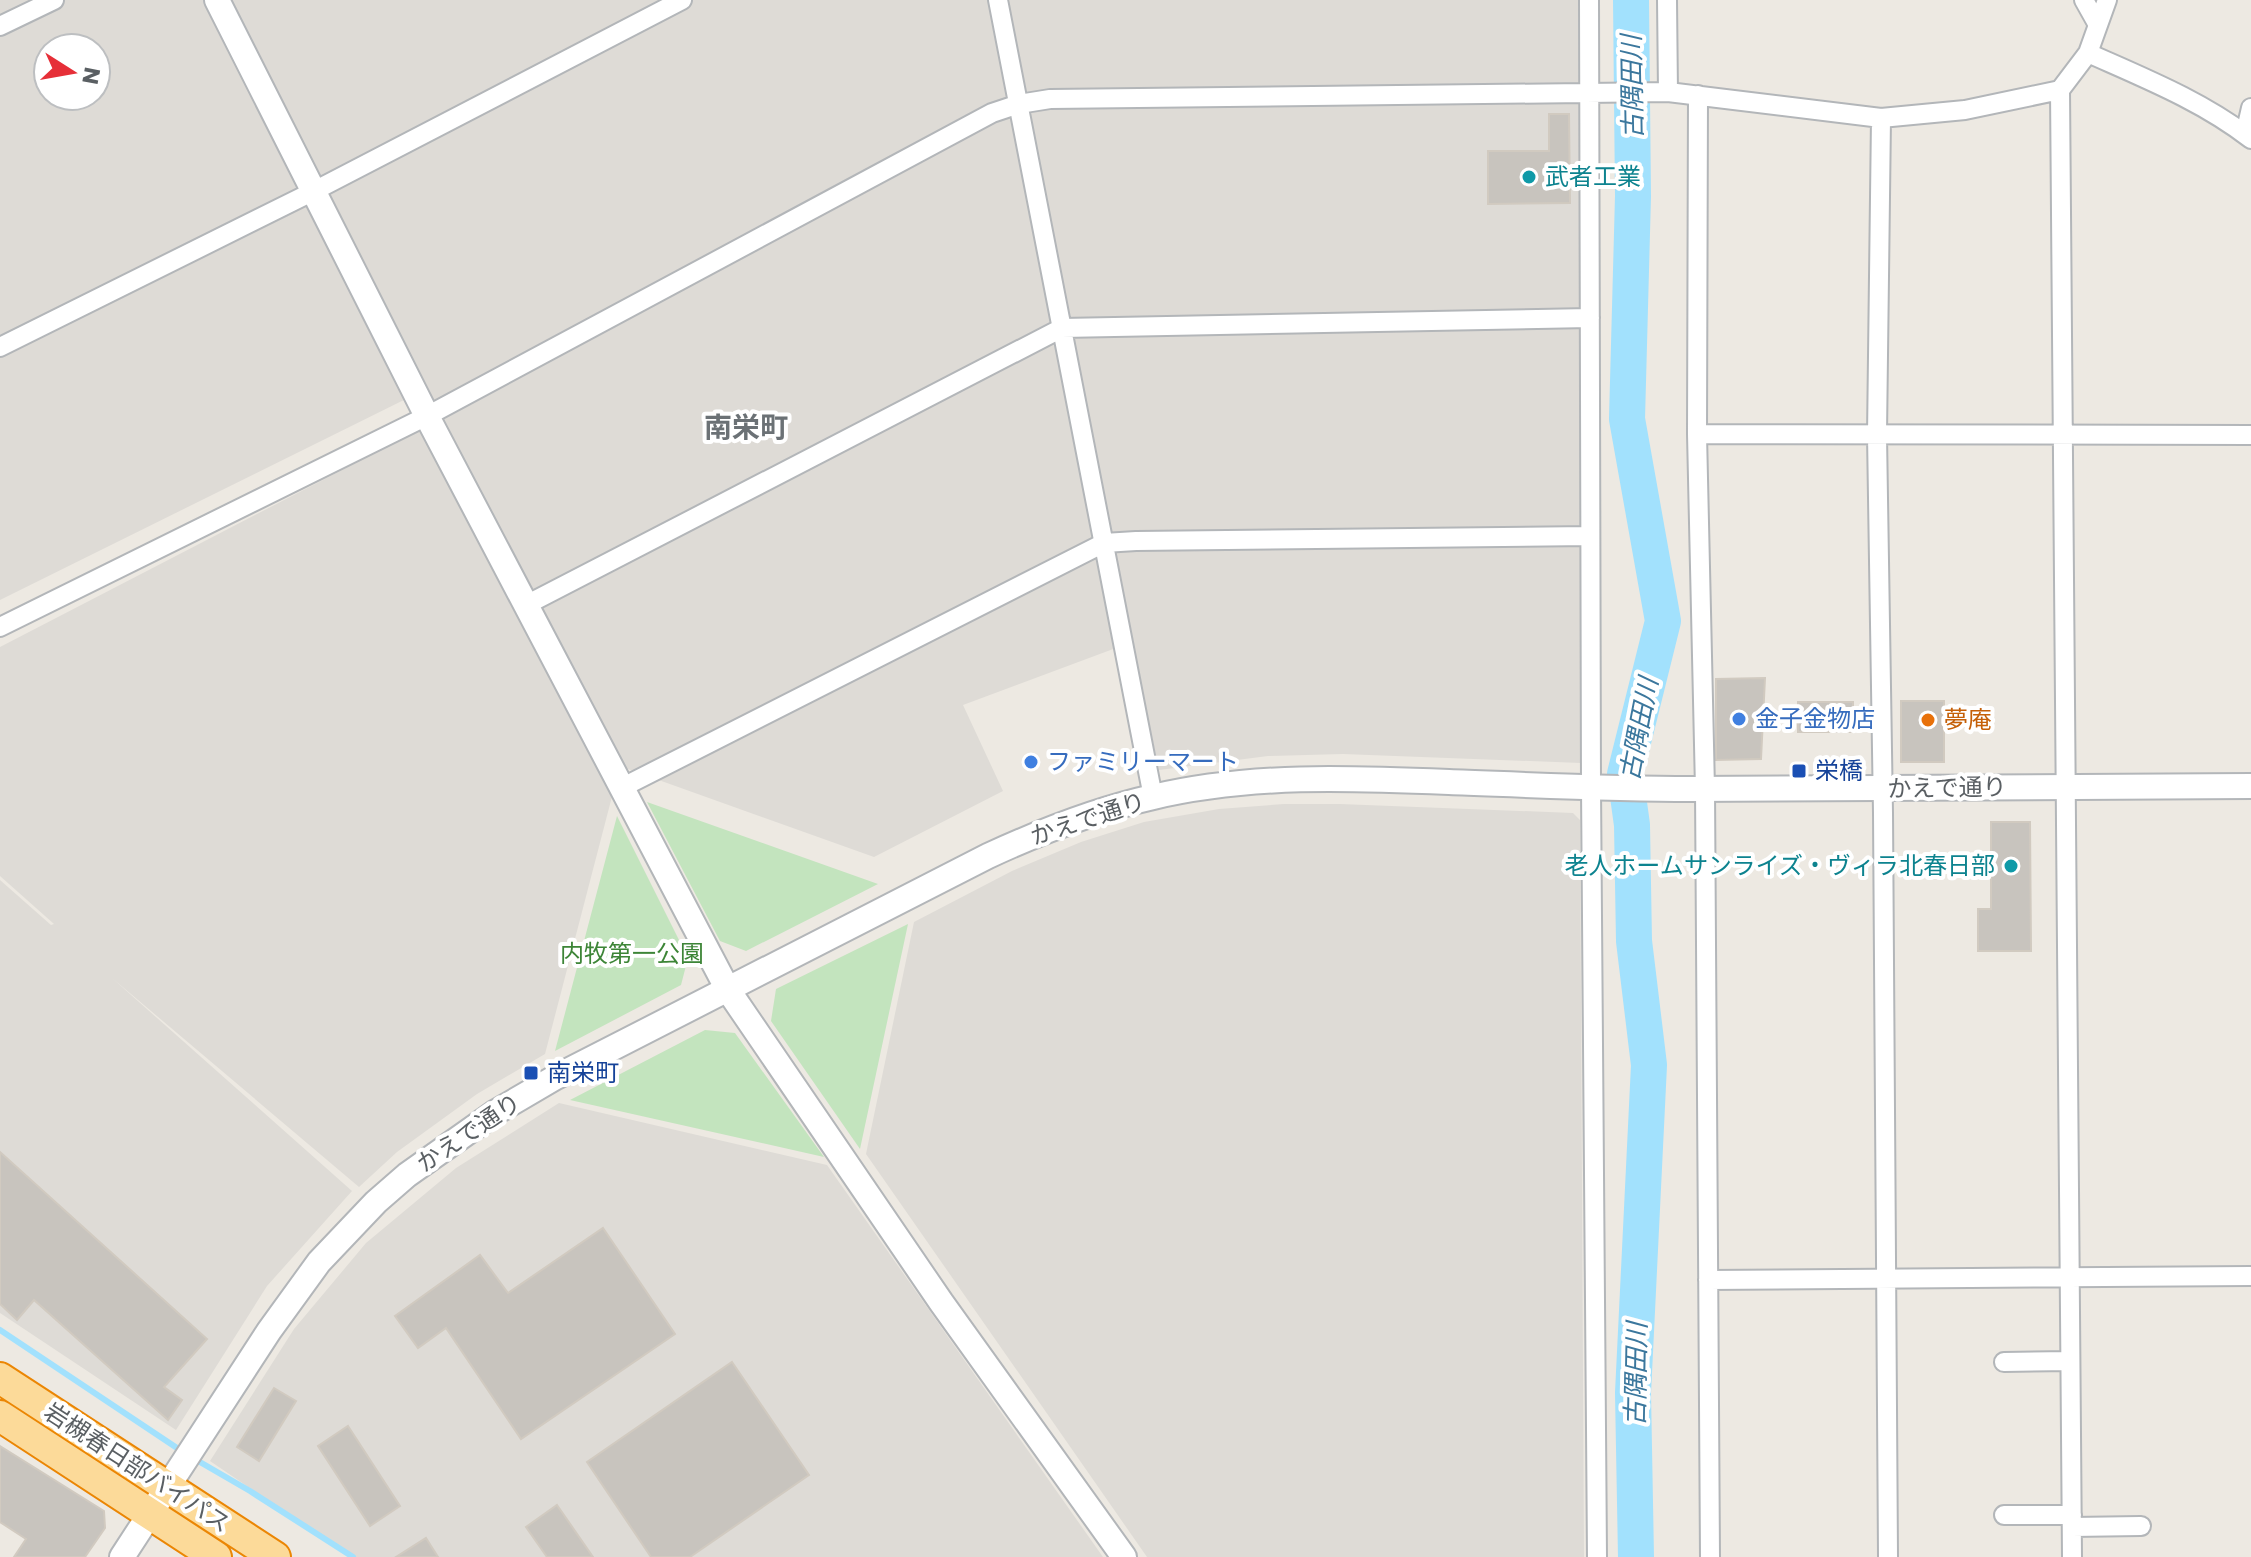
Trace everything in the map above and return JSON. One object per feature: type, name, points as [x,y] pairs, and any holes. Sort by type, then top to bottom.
[{"type":"highway","name":"岩槻春日部バイパス","points":[[0,1378],[275,1557]]},
{"type":"highway","name":"岩槻春日部バイパス","points":[[0,1416],[216,1557]]},
{"type":"street","points":[[0,26],[54,0]]},
{"type":"street","points":[[217,0],[427,416],[728,990],[941,1302],[1124,1557]]},
{"type":"street","points":[[0,347],[314,191],[682,0]]},
{"type":"street","points":[[998,0],[1153,797]]},
{"type":"street","points":[[1589,0],[1590,536],[1600,788],[1597,1557]]},
{"type":"street","points":[[1667,0],[1668,92]]},
{"type":"street","points":[[2084,0],[2098,25]]},
{"type":"street","points":[[2072,1557],[2060,90],[2088,53],[2107,0]]},
{"type":"street","points":[[2088,53],[2167,88],[2224,118],[2248,137]]},
{"type":"street","points":[[0,627],[427,416],[992,113],[1019,104],[1050,99],[1668,92],[1881,118],[1965,110],[2060,90]]},
{"type":"street","points":[[1698,95],[1698,789],[1710,1557]]},
{"type":"street","points":[[2248,137],[2251,108]]},
{"type":"street","points":[[1881,118],[1877,435],[1888,1557]]},
{"type":"street","points":[[526,605],[1062,328],[1590,318]]},
{"type":"street","points":[[1697,434],[2251,435]]},
{"type":"street","points":[[623,787],[1104,543],[1590,536]]},
{"type":"street","name":"かえで通り","points":[[122,1557],[293,1296],[319,1262],[376,1202],[431,1157],[496,1112],[556,1077],[988,856],[1059,825],[1153,797],[1255,782],[1352,778],[1698,789],[2251,786]]},
{"type":"street","points":[[1708,1280],[2251,1276]]},
{"type":"street","points":[[2004,1362],[2070,1361]]},
{"type":"street","points":[[2004,1515],[2141,1526]]},
{"type":"shaded area","points":[[0,0],[1580,0],[1581,763],[1343,754],[1268,756],[1159,770],[1132,642],[963,705],[1003,791],[874,857],[614,764],[418,393],[0,600]]},
{"type":"shaded area","points":[[431,424],[615,785],[545,1054],[477,1094],[397,1152],[359,1187],[112,978],[352,1191],[267,1286],[176,1430],[0,1313],[0,880],[51,925],[54,924],[0,876],[0,647]]},
{"type":"shaded area","points":[[1284,804],[1573,813],[1580,820],[1584,1557],[1147,1557],[866,1154],[914,922],[1012,871],[1081,842],[1144,822],[1219,809]]},
{"type":"shaded area","points":[[559,1103],[827,1165],[1103,1557],[351,1557],[210,1461],[294,1329],[366,1243],[456,1168]]},
{"type":"green space","points":[[647,802],[878,884],[746,951],[720,941]]},
{"type":"green space","name":"内牧第一公園","points":[[617,816],[688,958],[681,985],[555,1051]]},
{"type":"green space","points":[[908,924],[860,1149],[771,1021],[776,989]]},
{"type":"green space","points":[[705,1030],[735,1033],[824,1157],[570,1100]]},
{"type":"building","name":"武者工業","points":[[1549,114],[1569,114],[1570,203],[1488,204],[1488,151],[1549,151]]},
{"type":"building","name":"金子金物店","points":[[1765,678],[1761,759],[1716,760],[1716,679]]},
{"type":"building","points":[[1901,701],[1944,701],[1944,762],[1901,762]]},
{"type":"building","points":[[1798,702],[1853,702],[1853,732],[1798,732]]},
{"type":"building","name":"老人ホームサンライズ・ヴィラ北春日部","points":[[1991,822],[2030,822],[2031,951],[1978,951],[1978,909],[1991,909]]},
{"type":"building","points":[[0,1152],[207,1339],[164,1387],[182,1400],[168,1420],[34,1300],[17,1320],[0,1304]]},
{"type":"building","points":[[603,1228],[675,1334],[521,1439],[446,1328],[418,1348],[395,1316],[480,1255],[508,1293]]},
{"type":"building","points":[[732,1362],[809,1475],[690,1557],[651,1557],[587,1462]]},
{"type":"building","points":[[274,1388],[296,1401],[259,1461],[237,1447]]},
{"type":"building","points":[[348,1426],[400,1506],[370,1526],[318,1446]]},
{"type":"building","points":[[0,1446],[104,1511],[105,1528],[85,1557],[14,1557],[26,1539],[0,1522]]},
{"type":"building","points":[[557,1505],[593,1557],[547,1557],[526,1527]]},
{"type":"building","points":[[426,1538],[438,1557],[396,1557]]},
{"type":"waterway","name":"古隅田川","points":[[1631,0],[1633,196],[1627,419],[1663,621],[1625,774],[1632,825],[1634,941],[1649,1065],[1633,1393],[1636,1557]]},
{"type":"waterway","points":[[0,1330],[183,1452]]},
{"type":"waterway","points":[[193,1458],[353,1557]]},
{"type":"place","name":"武者工業","points":[[1529,177]]},
{"type":"place","name":"金子金物店","points":[[1739,719]]},
{"type":"place","name":"夢庵","points":[[1928,720]]},
{"type":"place","name":"ファミリーマート","points":[[1031,762]]},
{"type":"place","name":"栄橋","points":[[1799,771]]},
{"type":"place","name":"老人ホームサンライズ・ヴィラ北春日部","points":[[2011,866]]},
{"type":"place","name":"南栄町","points":[[531,1073]]},
{"type":"district","name":"南栄町","points":[[746,427]]}]
